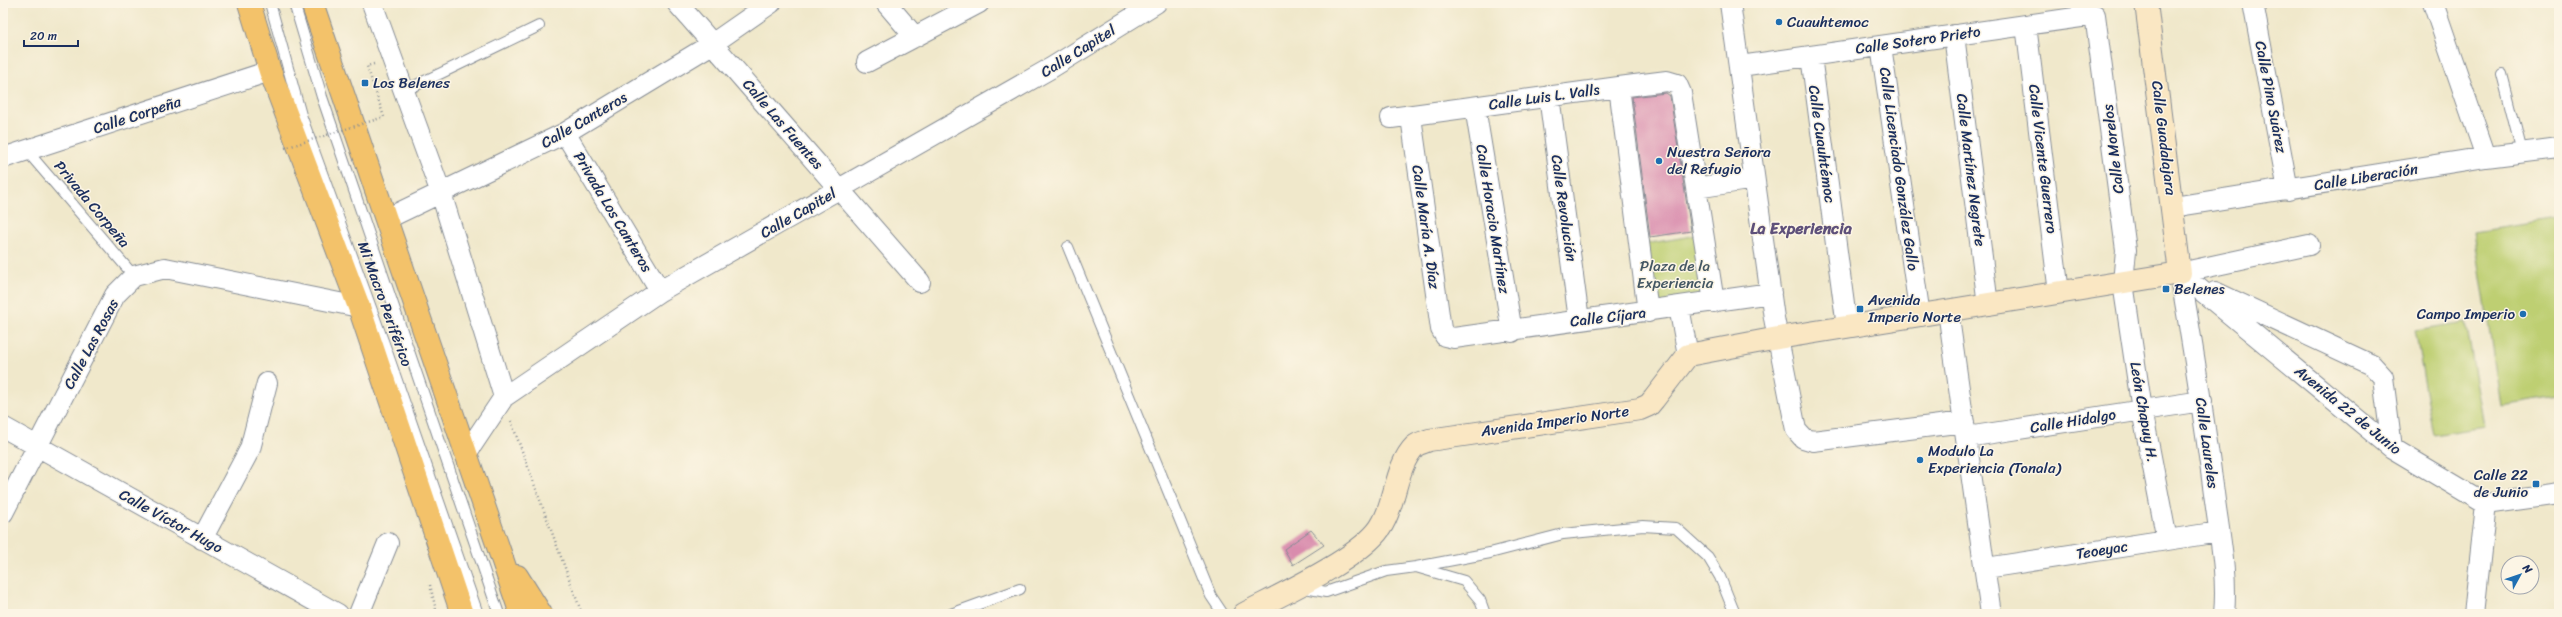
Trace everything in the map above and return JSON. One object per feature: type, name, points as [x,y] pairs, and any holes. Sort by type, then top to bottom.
[{"type":"highway","points":[[249,3],[270,72],[359,307],[456,592],[462,614]]},
{"type":"highway","points":[[312,3],[500,554],[522,614]]},
{"type":"highway","points":[[500,554],[541,614]]},
{"type":"highway","points":[[456,592],[459,614]]},
{"type":"street","name":"Calle Las Fuentes","points":[[676,3],[920,282]]},
{"type":"street","name":"Calle Canteros","points":[[386,219],[565,133],[712,44],[771,3]]},
{"type":"street","points":[[886,3],[915,37]]},
{"type":"street","points":[[867,62],[980,3]]},
{"type":"street","name":"Calle Capitel","points":[[466,454],[504,397],[660,291],[1051,68],[1156,3]]},
{"type":"street","points":[[1730,3],[1740,66],[1754,179],[1778,338]]},
{"type":"street","name":"Calle Guadalajara","points":[[2146,3],[2173,207],[2186,277]]},
{"type":"street","name":"Calle Pino Suárez","points":[[2253,3],[2288,190]]},
{"type":"street","points":[[2433,3],[2486,157]]},
{"type":"street","points":[[378,6],[404,91],[441,193],[504,397]]},
{"type":"street","name":"Calle Sotero Prieto","points":[[1740,66],[2095,15]]},
{"type":"street","name":"Calle Morelos","points":[[2095,15],[2126,250],[2123,283]]},
{"type":"street","name":"Calle Vicente Guerrero","points":[[2026,25],[2059,293]]},
{"type":"street","name":"Calle Martínez Negrete","points":[[1954,35],[1988,305]]},
{"type":"street","name":"Calle Licenciado González Gallo","points":[[1881,46],[1920,316]]},
{"type":"street","name":"Calle Cuauhtémoc","points":[[1811,56],[1847,327]]},
{"type":"street","name":"Calle Corpeña","points":[[3,158],[270,72]]},
{"type":"street","name":"Calle Luis L. Valls","points":[[1391,118],[1411,117],[1549,96],[1667,81],[1677,84],[1682,93],[1696,188]]},
{"type":"street","points":[[1619,87],[1648,312]]},
{"type":"street","name":"Calle Revolución","points":[[1549,96],[1579,320]]},
{"type":"street","name":"Calle Horacio Martínez","points":[[1475,107],[1512,332]]},
{"type":"street","name":"Calle María A. Díaz","points":[[1411,117],[1440,329],[1445,336]]},
{"type":"street","name":"Privada Los Canteros","points":[[565,133],[660,291]]},
{"type":"street","name":"Calle Liberación","points":[[2173,207],[2288,190],[2486,157],[2559,148]]},
{"type":"street","points":[[1714,302],[1696,188],[1754,179]]},
{"type":"street","points":[[1679,307],[1688,355],[1778,338],[1948,312],[2059,293],[2123,283],[2186,277],[2310,245]]},
{"type":"street","points":[[134,276],[165,268],[359,307]]},
{"type":"street","name":"Calle Las Rosas","points":[[3,513],[115,295],[134,276]]},
{"type":"street","points":[[2186,277],[2372,365],[2383,377],[2392,448]]},
{"type":"street","name":"Calle Laureles","points":[[2186,277],[2227,590],[2224,614]]},
{"type":"street","name":"Avenida 22 de Junio","points":[[2186,277],[2392,448],[2486,504]]},
{"type":"street","name":"León Chapuy H.","points":[[2123,283],[2142,410],[2167,540]]},
{"type":"street","name":"Calle Cíjara","points":[[1445,336],[1454,338],[1512,332],[1579,320],[1648,312],[1771,293]]},
{"type":"street","points":[[1948,312],[1986,568],[1991,614]]},
{"type":"street","name":"Calle Hidalgo","points":[[1778,338],[1796,430],[1802,438],[1813,440],[1966,430],[2142,410],[2202,401]]},
{"type":"street","name":"Avenida Imperio Norte","points":[[1244,614],[1297,586],[1352,553],[1378,531],[1385,519],[1408,457],[1416,445],[1429,440],[1640,409],[1649,405],[1688,355]]},
{"type":"street","points":[[202,539],[250,449],[267,383]]},
{"type":"street","name":"Calle Víctor Hugo","points":[[3,427],[338,614]]},
{"type":"street","points":[[2474,614],[2486,504],[2559,494]]},
{"type":"street","name":"Teoeyac","points":[[1986,568],[2219,532]]},
{"type":"street","points":[[359,614],[388,543]]},
{"type":"lane","name":"Mi Macro Periférico","points":[[270,3],[300,115],[386,349],[478,614]]},
{"type":"lane","name":"Mi Macro Periférico","points":[[294,3],[322,97],[499,614]]},
{"type":"lane","points":[[404,91],[539,26]]},
{"type":"lane","points":[[2502,74],[2522,152]]},
{"type":"lane","name":"Privada Corpeña","points":[[27,151],[134,276]]},
{"type":"lane","points":[[1068,247],[1211,596],[1223,614]]},
{"type":"lane","points":[[1297,586],[1326,592],[1386,571],[1490,553],[1563,534],[1643,526],[1676,528],[1708,557],[1720,577],[1735,614]]},
{"type":"lane","points":[[1416,567],[1464,581],[1480,600],[1485,614]]},
{"type":"lane","points":[[951,614],[1020,589]]},
{"type":"path","points":[[285,148],[384,117],[367,66],[374,63],[377,70]]},
{"type":"green space","name":"Campo Imperio","points":[[2559,219],[2559,397],[2501,406],[2474,232]]},
{"type":"green space","name":"Plaza de la Experiencia","points":[[1698,235],[1710,299],[1648,309],[1645,244]]},
{"type":"green space","name":"Campo Imperio","points":[[2466,322],[2484,427],[2434,435],[2415,330]]},
{"type":"building","name":"Nuestra Señora del Refugio","points":[[1666,93],[1670,96],[1691,231],[1650,237],[1632,97]]},
{"type":"building","points":[[1311,530],[1324,545],[1293,565],[1284,549]]},
{"type":"place","name":"Cuauhtemoc","points":[[1779,22]]},
{"type":"place","name":"Los Belenes","points":[[365,83]]},
{"type":"place","name":"Nuestra Señora del Refugio","points":[[1659,161]]},
{"type":"place","name":"Belenes","points":[[2166,289]]},
{"type":"place","name":"Avenida Imperio Norte","points":[[1860,309]]},
{"type":"place","name":"Campo Imperio","points":[[2523,314]]},
{"type":"place","name":"Modulo La Experiencia (Tonala)","points":[[1920,460]]},
{"type":"place","name":"Calle 22 de Junio","points":[[2536,484]]},
{"type":"district","name":"La Experiencia","points":[[1801,228]]}]
